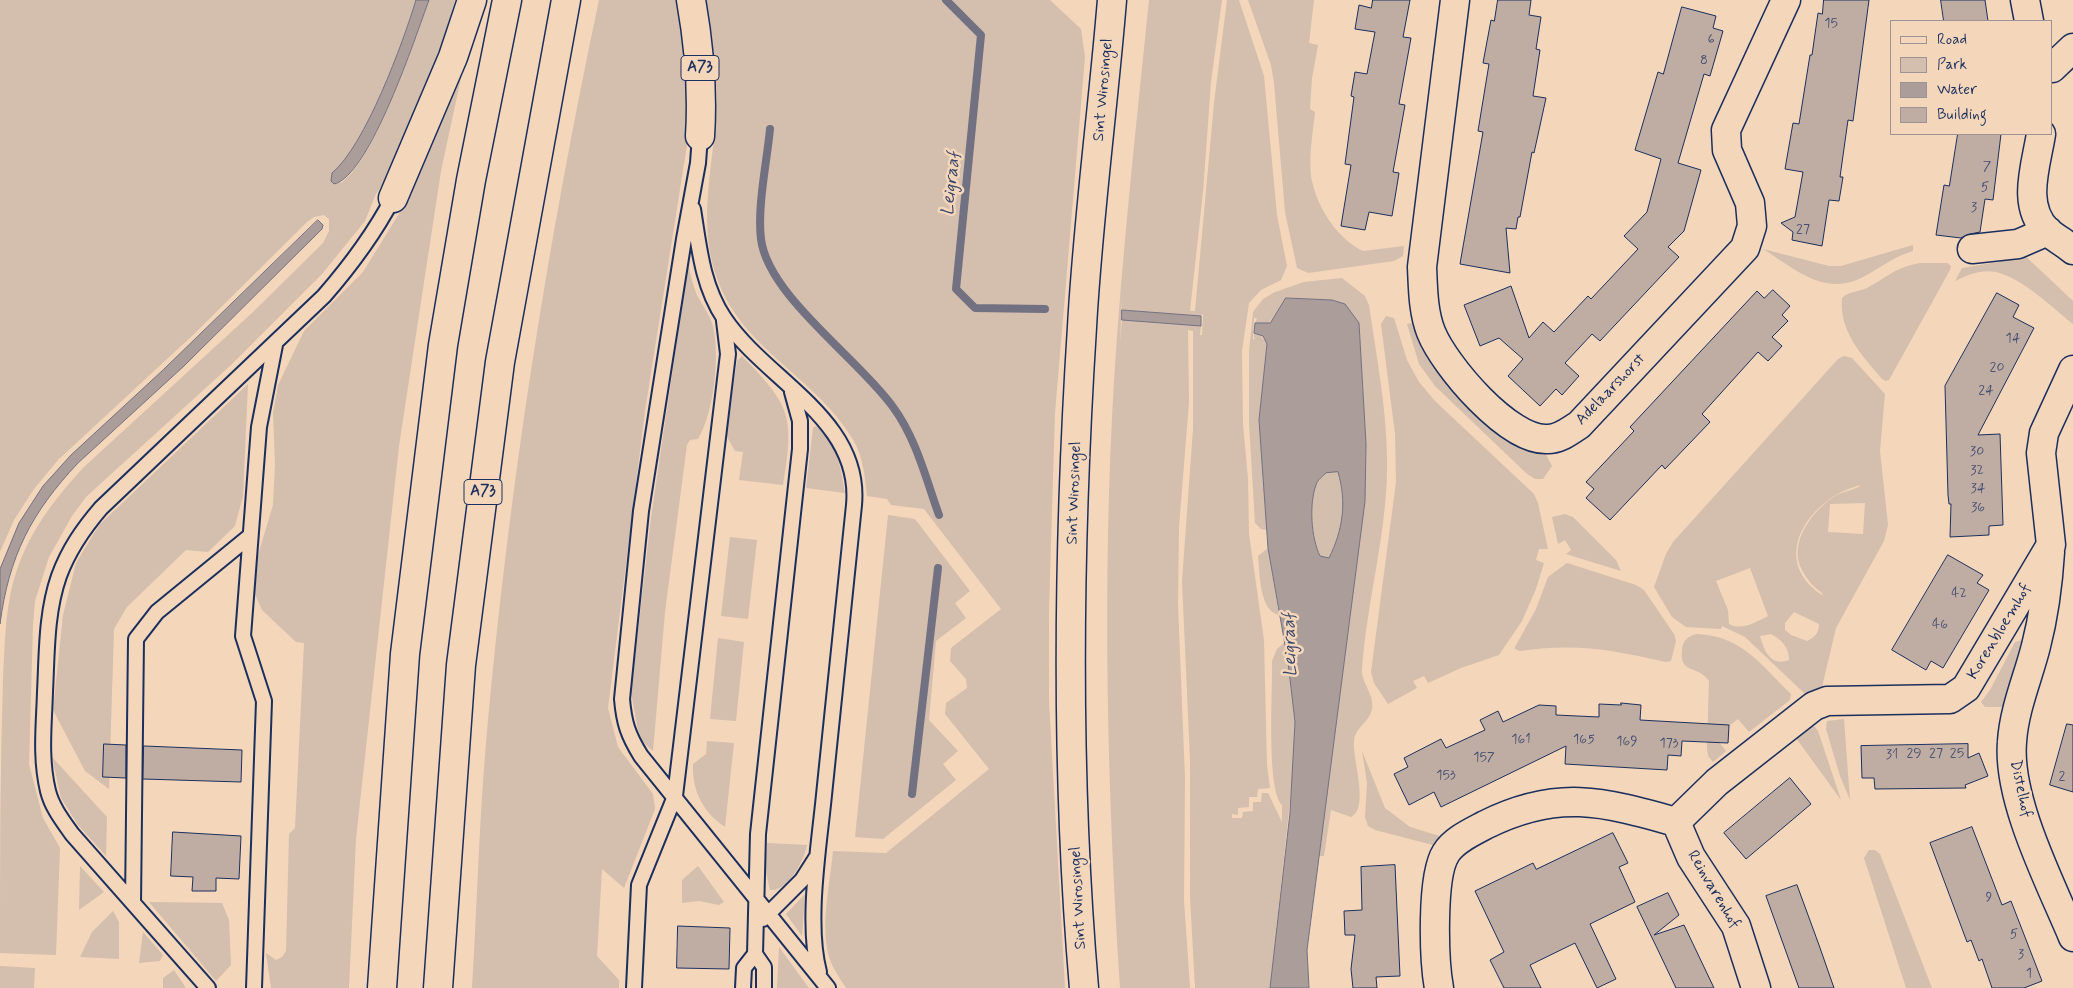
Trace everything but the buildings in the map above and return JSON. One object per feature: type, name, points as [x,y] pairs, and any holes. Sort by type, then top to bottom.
[{"type":"main road","points":[[393,198],[449,65],[472,0]]},
{"type":"main road","points":[[382,988],[405,654],[443,345],[471,180],[507,0]]},
{"type":"main road","name":"A73","points":[[438,988],[461,665],[500,362],[566,0]]},
{"type":"main road","name":"A73","points":[[691,0],[699,46],[702,111],[700,136]]},
{"type":"main road","name":"Sint Wirosingel","points":[[1084,988],[1073,784],[1072,615],[1075,464],[1082,324],[1112,0]]},
{"type":"main road","name":"Adelaarshorst","points":[[1455,0],[1422,267],[1424,298],[1430,330],[1441,354],[1462,381],[1512,427],[1531,437],[1548,439],[1561,437],[1579,425],[1745,248],[1752,226],[1750,203],[1727,150],[1726,130],[1786,0]]},
{"type":"main road","points":[[2025,0],[2029,20]]},
{"type":"main road","points":[[2053,67],[2073,48]]},
{"type":"main road","points":[[2041,135],[2031,195],[2034,213],[2048,231],[2073,250]]},
{"type":"main road","points":[[1972,249],[2018,244],[2048,231]]},
{"type":"main road","points":[[2051,545],[2041,452],[2044,433],[2073,370]]},
{"type":"main road","name":"Korenbloemhof","points":[[1676,822],[1717,782],[1814,706],[1827,701],[1950,699],[1966,688],[2051,545]]},
{"type":"main road","name":"Distelhof","points":[[2051,545],[2046,601],[2036,646],[2014,722],[2012,752],[2018,794],[2029,830],[2073,937]]},
{"type":"main road","points":[[1439,988],[1436,916],[1438,872],[1446,853],[1467,834],[1507,814],[1540,804],[1568,800],[1627,808],[1676,822]]},
{"type":"main road","name":"Reinvarenhof","points":[[1676,822],[1691,857],[1736,926],[1750,962],[1756,988]]},
{"type":"lane","name":"A73","points":[[700,136],[641,511],[622,699],[628,734],[642,756],[824,983]]},
{"type":"lane","name":"A73","points":[[634,988],[639,885],[675,796],[728,354],[728,336],[724,318],[707,283],[700,257],[693,208],[693,186]]},
{"type":"lane","points":[[208,988],[72,834],[56,812],[48,793],[42,749],[50,610],[59,577],[69,551],[81,531],[101,508],[275,346],[324,296],[354,260],[377,228],[393,198]]},
{"type":"lane","name":"A73","points":[[724,318],[748,347],[829,424],[848,454],[855,490],[818,852],[813,930],[814,954],[824,983]]},
{"type":"lane","points":[[254,988],[264,701],[243,636],[259,427],[275,346]]},
{"type":"lane","name":"A73","points":[[743,988],[744,968],[755,954],[758,834],[800,449],[800,421],[796,400],[790,388]]},
{"type":"lane","points":[[133,903],[136,639],[157,612],[250,536]]},
{"type":"lane","name":"A73","points":[[757,924],[802,880],[810,870],[818,852]]},
{"type":"lane","name":"A73","points":[[755,954],[764,967],[764,988]]},
{"type":"green space","points":[[0,0],[416,0],[392,67],[370,118],[345,160],[332,173],[341,183],[354,170],[380,126],[404,70],[429,0],[455,0],[434,71],[401,153],[375,196],[365,221],[322,274],[232,364],[86,497],[72,516],[49,557],[35,601],[29,764],[43,818],[60,848],[56,955],[0,953],[4,651],[8,607],[19,564],[31,537],[55,501],[74,478],[253,312],[323,243],[329,231],[329,219],[324,215],[314,217],[307,222],[194,334],[58,460],[34,489],[14,520],[0,552]]},
{"type":"green space","points":[[599,0],[679,0],[690,101],[687,145],[645,411],[608,708],[618,747],[653,794],[655,809],[624,888],[602,869],[597,956],[619,980],[619,988],[472,988],[486,743],[506,556],[531,370],[546,277],[562,184]]},
{"type":"green space","points":[[704,0],[1050,0],[1081,29],[1085,57],[1055,413],[1049,610],[1049,701],[1065,988],[846,988],[829,958],[825,928],[833,851],[886,853],[989,769],[945,714],[946,703],[967,688],[966,679],[950,661],[951,648],[1001,609],[924,509],[891,505],[887,499],[867,496],[859,451],[837,417],[762,345],[744,326],[729,305],[718,281],[708,240],[709,179],[717,102],[713,58]]},
{"type":"green space","points":[[1149,0],[1222,0],[1211,82],[1203,192],[1190,311],[1195,311],[1214,103],[1227,0],[1239,0],[1264,76],[1277,215],[1287,266],[1281,280],[1261,290],[1249,303],[1242,351],[1243,424],[1248,479],[1249,534],[1264,640],[1267,765],[1270,788],[1258,789],[1257,797],[1249,797],[1249,807],[1238,808],[1238,815],[1232,814],[1232,818],[1242,818],[1243,812],[1253,811],[1253,802],[1261,802],[1262,793],[1268,793],[1282,822],[1282,805],[1277,795],[1272,759],[1272,661],[1277,649],[1285,642],[1295,722],[1294,764],[1270,988],[1195,988],[1190,897],[1190,760],[1182,581],[1193,429],[1193,331],[1188,330],[1189,402],[1179,527],[1178,605],[1185,778],[1184,900],[1190,988],[1120,988],[1109,761],[1107,609],[1110,457],[1117,333]],"holes":[[[1122,297],[1122,310],[1201,316],[1203,314],[1202,335],[1200,335],[1201,326],[1122,320],[1120,342]]]},
{"type":"green space","points":[[1248,0],[1314,0],[1309,43],[1318,45],[1312,78],[1310,109],[1315,112],[1310,168],[1316,195],[1331,223],[1354,246],[1363,251],[1404,246],[1403,256],[1394,261],[1308,273],[1297,268],[1285,212],[1271,65]]},
{"type":"green space","points":[[464,64],[441,171],[399,446],[356,839],[349,988],[271,988],[266,953],[276,960],[282,957],[286,951],[289,834],[295,828],[304,643],[296,642],[262,610],[254,592],[255,565],[273,505],[275,464],[273,413],[278,385],[304,331],[363,272],[405,204]]},
{"type":"green space","points":[[1913,245],[1913,251],[1897,257],[1862,278],[1841,284],[1817,281],[1795,270],[1763,249],[1829,266],[1841,266]]},
{"type":"green space","points":[[2020,251],[2073,301],[2073,324],[2036,294],[2006,275],[1985,271],[1955,281],[1962,268],[1998,262]]},
{"type":"green space","points":[[1920,263],[1947,263],[1951,266],[1889,380],[1886,381],[1882,379],[1853,342],[1844,322],[1842,298],[1867,288],[1898,270]]},
{"type":"green space","points":[[688,265],[697,295],[713,326],[716,368],[712,400],[704,428],[698,439],[690,440],[687,445],[665,612],[653,751],[644,743],[638,730],[631,692],[651,518]]},
{"type":"green space","points":[[1342,278],[1365,296],[1369,305],[1385,417],[1387,482],[1385,509],[1368,616],[1362,669],[1362,674],[1372,699],[1372,709],[1371,714],[1357,732],[1354,741],[1360,793],[1359,804],[1357,812],[1351,817],[1331,810],[1324,856],[1319,856],[1365,501],[1366,444],[1359,323],[1345,304],[1332,300],[1287,298],[1269,323],[1255,323],[1257,318],[1254,318],[1253,339],[1256,339],[1254,338],[1254,333],[1259,333],[1267,344],[1259,420],[1267,530],[1261,529],[1255,523],[1249,423],[1249,352],[1253,312],[1263,299],[1275,292],[1304,282]]},
{"type":"green space","points":[[1386,316],[1394,318],[1407,360],[1419,382],[1435,401],[1534,494],[1538,503],[1548,549],[1539,549],[1536,560],[1544,563],[1536,589],[1522,621],[1499,655],[1461,668],[1428,683],[1424,676],[1413,681],[1417,688],[1388,704],[1374,683],[1371,672],[1396,482],[1395,434],[1381,324]]},
{"type":"green space","points":[[1419,322],[1543,449],[1552,466],[1543,479],[1535,479],[1526,473],[1435,386],[1419,364],[1407,324]]},
{"type":"green space","points":[[742,356],[770,387],[785,413],[788,427],[788,443],[783,485],[739,480],[743,452],[735,451],[726,435],[737,361]]},
{"type":"green space","points":[[1844,356],[1852,358],[1885,394],[1880,451],[1888,525],[1884,541],[1836,628],[1822,687],[1804,693],[1745,637],[1722,626],[1721,629],[1686,627],[1672,617],[1654,587],[1666,554],[1673,542],[1838,359]],"holes":[[[1861,485],[1837,495],[1843,491]],[[1836,496],[1828,501],[1805,527],[1798,549],[1798,560],[1802,570],[1822,595],[1806,580],[1798,564],[1797,547],[1802,530],[1812,515],[1826,502]],[[1865,503],[1863,534],[1828,532],[1830,504]],[[1750,568],[1768,616],[1749,625],[1739,627],[1729,624],[1728,610],[1716,581]],[[1794,612],[1819,624],[1816,634],[1807,641],[1791,635],[1785,630],[1785,623]],[[1771,634],[1775,636],[1782,641],[1789,655],[1789,660],[1782,662],[1773,659],[1766,652],[1760,636]]]},
{"type":"green space","points":[[248,384],[243,496],[235,526],[208,552],[186,550],[127,607],[114,629],[109,789],[85,771],[53,710],[63,615],[76,563],[99,525]]},
{"type":"green space","points":[[816,426],[829,439],[837,456],[845,493],[806,488],[813,428]]},
{"type":"green space","points":[[1338,472],[1343,507],[1338,535],[1329,558],[1320,556],[1317,549],[1313,531],[1312,502],[1319,480],[1326,473]]},
{"type":"green space","points":[[1565,514],[1573,517],[1616,560],[1621,571],[1566,554],[1571,550],[1565,540],[1558,544],[1552,517]]},
{"type":"green space","points":[[888,515],[915,519],[970,591],[955,603],[966,618],[936,641],[929,720],[958,751],[943,764],[956,780],[883,839],[855,837]]},
{"type":"green space","points":[[730,537],[757,540],[748,619],[721,616]]},
{"type":"green space","points":[[1268,548],[1279,615],[1272,612],[1264,599],[1260,581],[1258,556]]},
{"type":"green space","points":[[1567,563],[1636,585],[1644,590],[1674,634],[1676,641],[1671,661],[1666,662],[1594,649],[1559,648],[1520,651],[1515,649],[1536,609],[1548,577]]},
{"type":"green space","points":[[1697,634],[1713,636],[1738,646],[1760,662],[1791,694],[1790,700],[1749,732],[1738,719],[1715,737],[1726,751],[1713,762],[1708,756],[1707,748],[1709,681],[1699,672],[1686,666],[1683,663],[1682,657],[1685,641]]},
{"type":"green space","points":[[718,638],[744,642],[736,721],[710,719]]},
{"type":"green space","points":[[2023,640],[2029,642],[2011,707],[1985,707],[1981,702],[1990,690],[2015,642]]},
{"type":"green space","points":[[1844,719],[1850,800],[1840,776],[1826,729],[1827,721]]},
{"type":"green space","points":[[1814,726],[1818,731],[1841,800],[1796,738]]},
{"type":"green space","points":[[707,741],[734,743],[725,827],[705,808],[694,783],[693,764],[706,754]]},
{"type":"green space","points":[[1362,751],[1385,808],[1410,827],[1440,836],[1433,845],[1375,830],[1368,826],[1365,817],[1367,783]]},
{"type":"green space","points":[[52,757],[107,817],[106,856],[78,825],[61,798]]},
{"type":"green space","points":[[767,843],[807,845],[799,866],[789,881],[777,889],[770,890],[765,868]]},
{"type":"green space","points":[[1869,850],[1875,850],[1880,854],[1932,988],[1906,988],[1864,858]]},
{"type":"green space","points":[[80,866],[104,892],[79,910]]},
{"type":"green space","points":[[698,866],[724,902],[719,905],[699,901],[682,903],[682,880]]},
{"type":"green space","points":[[805,894],[802,936],[786,914]]},
{"type":"green space","points":[[149,902],[222,903],[229,920],[231,965],[216,981]]},
{"type":"green space","points":[[113,911],[119,922],[119,959],[80,957],[92,932]]},
{"type":"green space","points":[[143,932],[163,955],[160,961],[139,963]]},
{"type":"green space","points":[[779,947],[809,988],[777,988]]},
{"type":"green space","points":[[0,966],[35,968],[34,988],[0,988]]},
{"type":"green space","points":[[174,970],[186,988],[163,988],[163,978]]},
{"type":"water","points":[[416,0],[429,0],[390,102],[362,157],[348,175],[334,184],[331,181],[332,173],[345,160],[357,141],[382,92]]},
{"type":"water","points":[[318,220],[323,225],[322,229],[184,366],[78,463],[47,500],[35,518],[16,556],[9,577],[0,624],[0,569],[19,523],[43,486],[71,455],[163,370]]},
{"type":"water","points":[[1286,298],[1332,300],[1345,304],[1359,323],[1366,444],[1365,501],[1307,950],[1309,988],[1270,988],[1290,813],[1295,722],[1288,662],[1268,548],[1259,420],[1267,344],[1263,336],[1254,333],[1255,323],[1270,323]],"holes":[[[1338,472],[1343,505],[1338,537],[1329,558],[1320,556],[1312,521],[1314,493],[1318,481],[1326,473]]]},
{"type":"water","points":[[1122,310],[1201,316],[1201,326],[1122,320]]},
{"type":"waterway","name":"Leigraaf","points":[[946,0],[981,35],[956,289],[975,308],[1045,309]]},
{"type":"waterway","points":[[770,129],[760,213],[761,239],[767,261],[780,283],[797,305],[878,388],[893,407],[914,445],[939,515]]},
{"type":"waterway","points":[[912,794],[938,568]]}]
